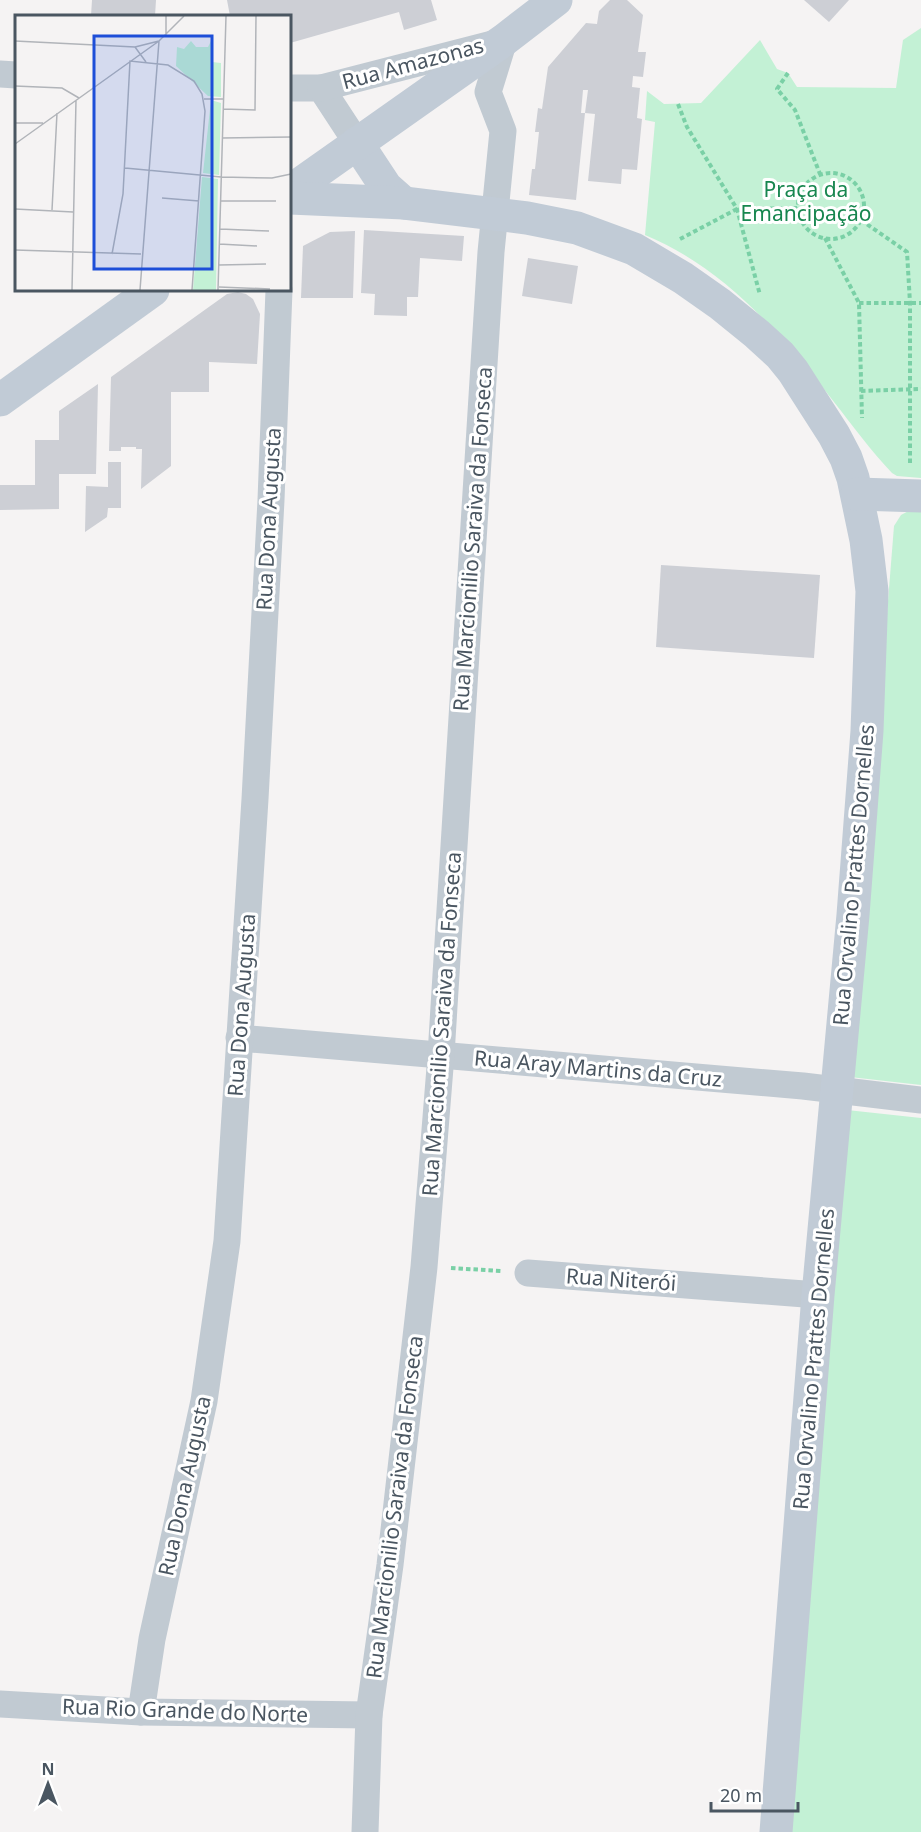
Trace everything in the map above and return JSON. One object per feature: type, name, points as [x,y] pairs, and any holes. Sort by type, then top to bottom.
[{"type":"street","points":[[291,190],[504,40],[556,0]]},
{"type":"street","name":"Rua Amazonas","points":[[291,88],[321,88],[504,40]]},
{"type":"street","name":"Rua Marcionilio Saraiva da Fonseca","points":[[366,1832],[369,1715],[390,1565],[424,1267],[441,1055],[494,213],[503,131],[488,92],[504,40]]},
{"type":"street","points":[[0,74],[15,75]]},
{"type":"street","name":"Rua Amazonas","points":[[321,88],[357,143]]},
{"type":"street","points":[[357,143],[386,187],[404,203]]},
{"type":"street","name":"Rua Orvalino Prattes Dornelles","points":[[291,198],[404,203],[494,213],[577,228],[634,249],[683,278],[720,304],[780,355],[793,371],[834,435],[846,458],[857,494],[866,540],[872,591],[867,731],[776,1832]]},
{"type":"street","points":[[0,400],[152,291]]},
{"type":"street","name":"Rua Dona Augusta","points":[[141,1712],[152,1639],[204,1401],[227,1241],[257,765],[279,291]]},
{"type":"street","points":[[857,494],[916,481]]},
{"type":"street","name":"Rua Aray Martins da Cruz","points":[[239,1038],[836,1090],[921,1100]]},
{"type":"street","name":"Rua Niterói","points":[[528,1273],[819,1295]]},
{"type":"street","name":"Rua Rio Grande do Norte","points":[[0,1704],[141,1712],[369,1715]]},
{"type":"path","points":[[788,73],[777,89],[795,110],[820,174]]},
{"type":"path","points":[[678,104],[687,127],[736,210],[762,299]]},
{"type":"path","points":[[831,172],[842,174],[852,180],[864,198],[861,220],[855,229],[846,235],[825,238],[806,227],[801,218],[798,208],[803,187],[820,174],[831,172]]},
{"type":"path","points":[[676,241],[736,210],[798,208]]},
{"type":"path","points":[[861,220],[907,252],[910,303],[910,389],[916,481]]},
{"type":"path","points":[[825,238],[860,303],[862,426]]},
{"type":"path","points":[[860,303],[921,303]]},
{"type":"path","points":[[861,391],[921,389]]},
{"type":"path","points":[[424,1267],[528,1273]]},
{"type":"green space","name":"Praça da Emancipação","points":[[921,28],[921,478],[897,476],[892,473],[794,352],[750,306],[701,266],[645,235],[655,122],[645,120],[647,91],[664,104],[701,103],[760,40],[777,69],[788,73],[797,87],[896,88],[903,40]]},
{"type":"green space","points":[[921,506],[921,1085],[850,1077],[894,526],[901,515]]},
{"type":"green space","points":[[847,1110],[921,1118],[921,1832],[790,1832]]},
{"type":"building","points":[[92,0],[156,0],[155,15],[91,15]]},
{"type":"building","points":[[227,0],[431,0],[437,20],[404,30],[399,12],[291,43],[291,15],[230,15]]},
{"type":"building","points":[[610,0],[627,0],[643,15],[638,52],[646,52],[643,77],[633,76],[632,87],[640,88],[637,118],[642,119],[637,170],[622,169],[621,184],[588,181],[595,114],[585,113],[576,200],[529,195],[532,169],[535,169],[539,132],[535,132],[538,108],[542,109],[548,67],[586,23],[597,24],[599,11]],"holes":[[[583,90],[588,90],[585,113],[581,113]]]},
{"type":"building","points":[[804,0],[849,0],[829,22]]},
{"type":"building","points":[[364,230],[464,236],[462,261],[420,258],[418,297],[407,297],[407,316],[374,315],[375,294],[361,293]]},
{"type":"building","points":[[355,231],[353,298],[301,298],[303,246],[330,232]]},
{"type":"building","points":[[528,258],[578,266],[572,304],[522,296]]},
{"type":"building","points":[[238,292],[253,299],[260,314],[257,364],[209,362],[209,392],[171,392],[171,466],[141,489],[142,449],[121,447],[121,451],[109,451],[111,377],[227,294]]},
{"type":"building","points":[[98,384],[96,474],[59,474],[59,509],[0,510],[0,485],[35,485],[35,440],[59,440],[59,411]]},
{"type":"building","points":[[108,462],[121,462],[121,508],[108,508],[107,517],[85,532],[86,486],[108,487]]},
{"type":"building","points":[[661,565],[820,575],[814,658],[656,647]]}]
